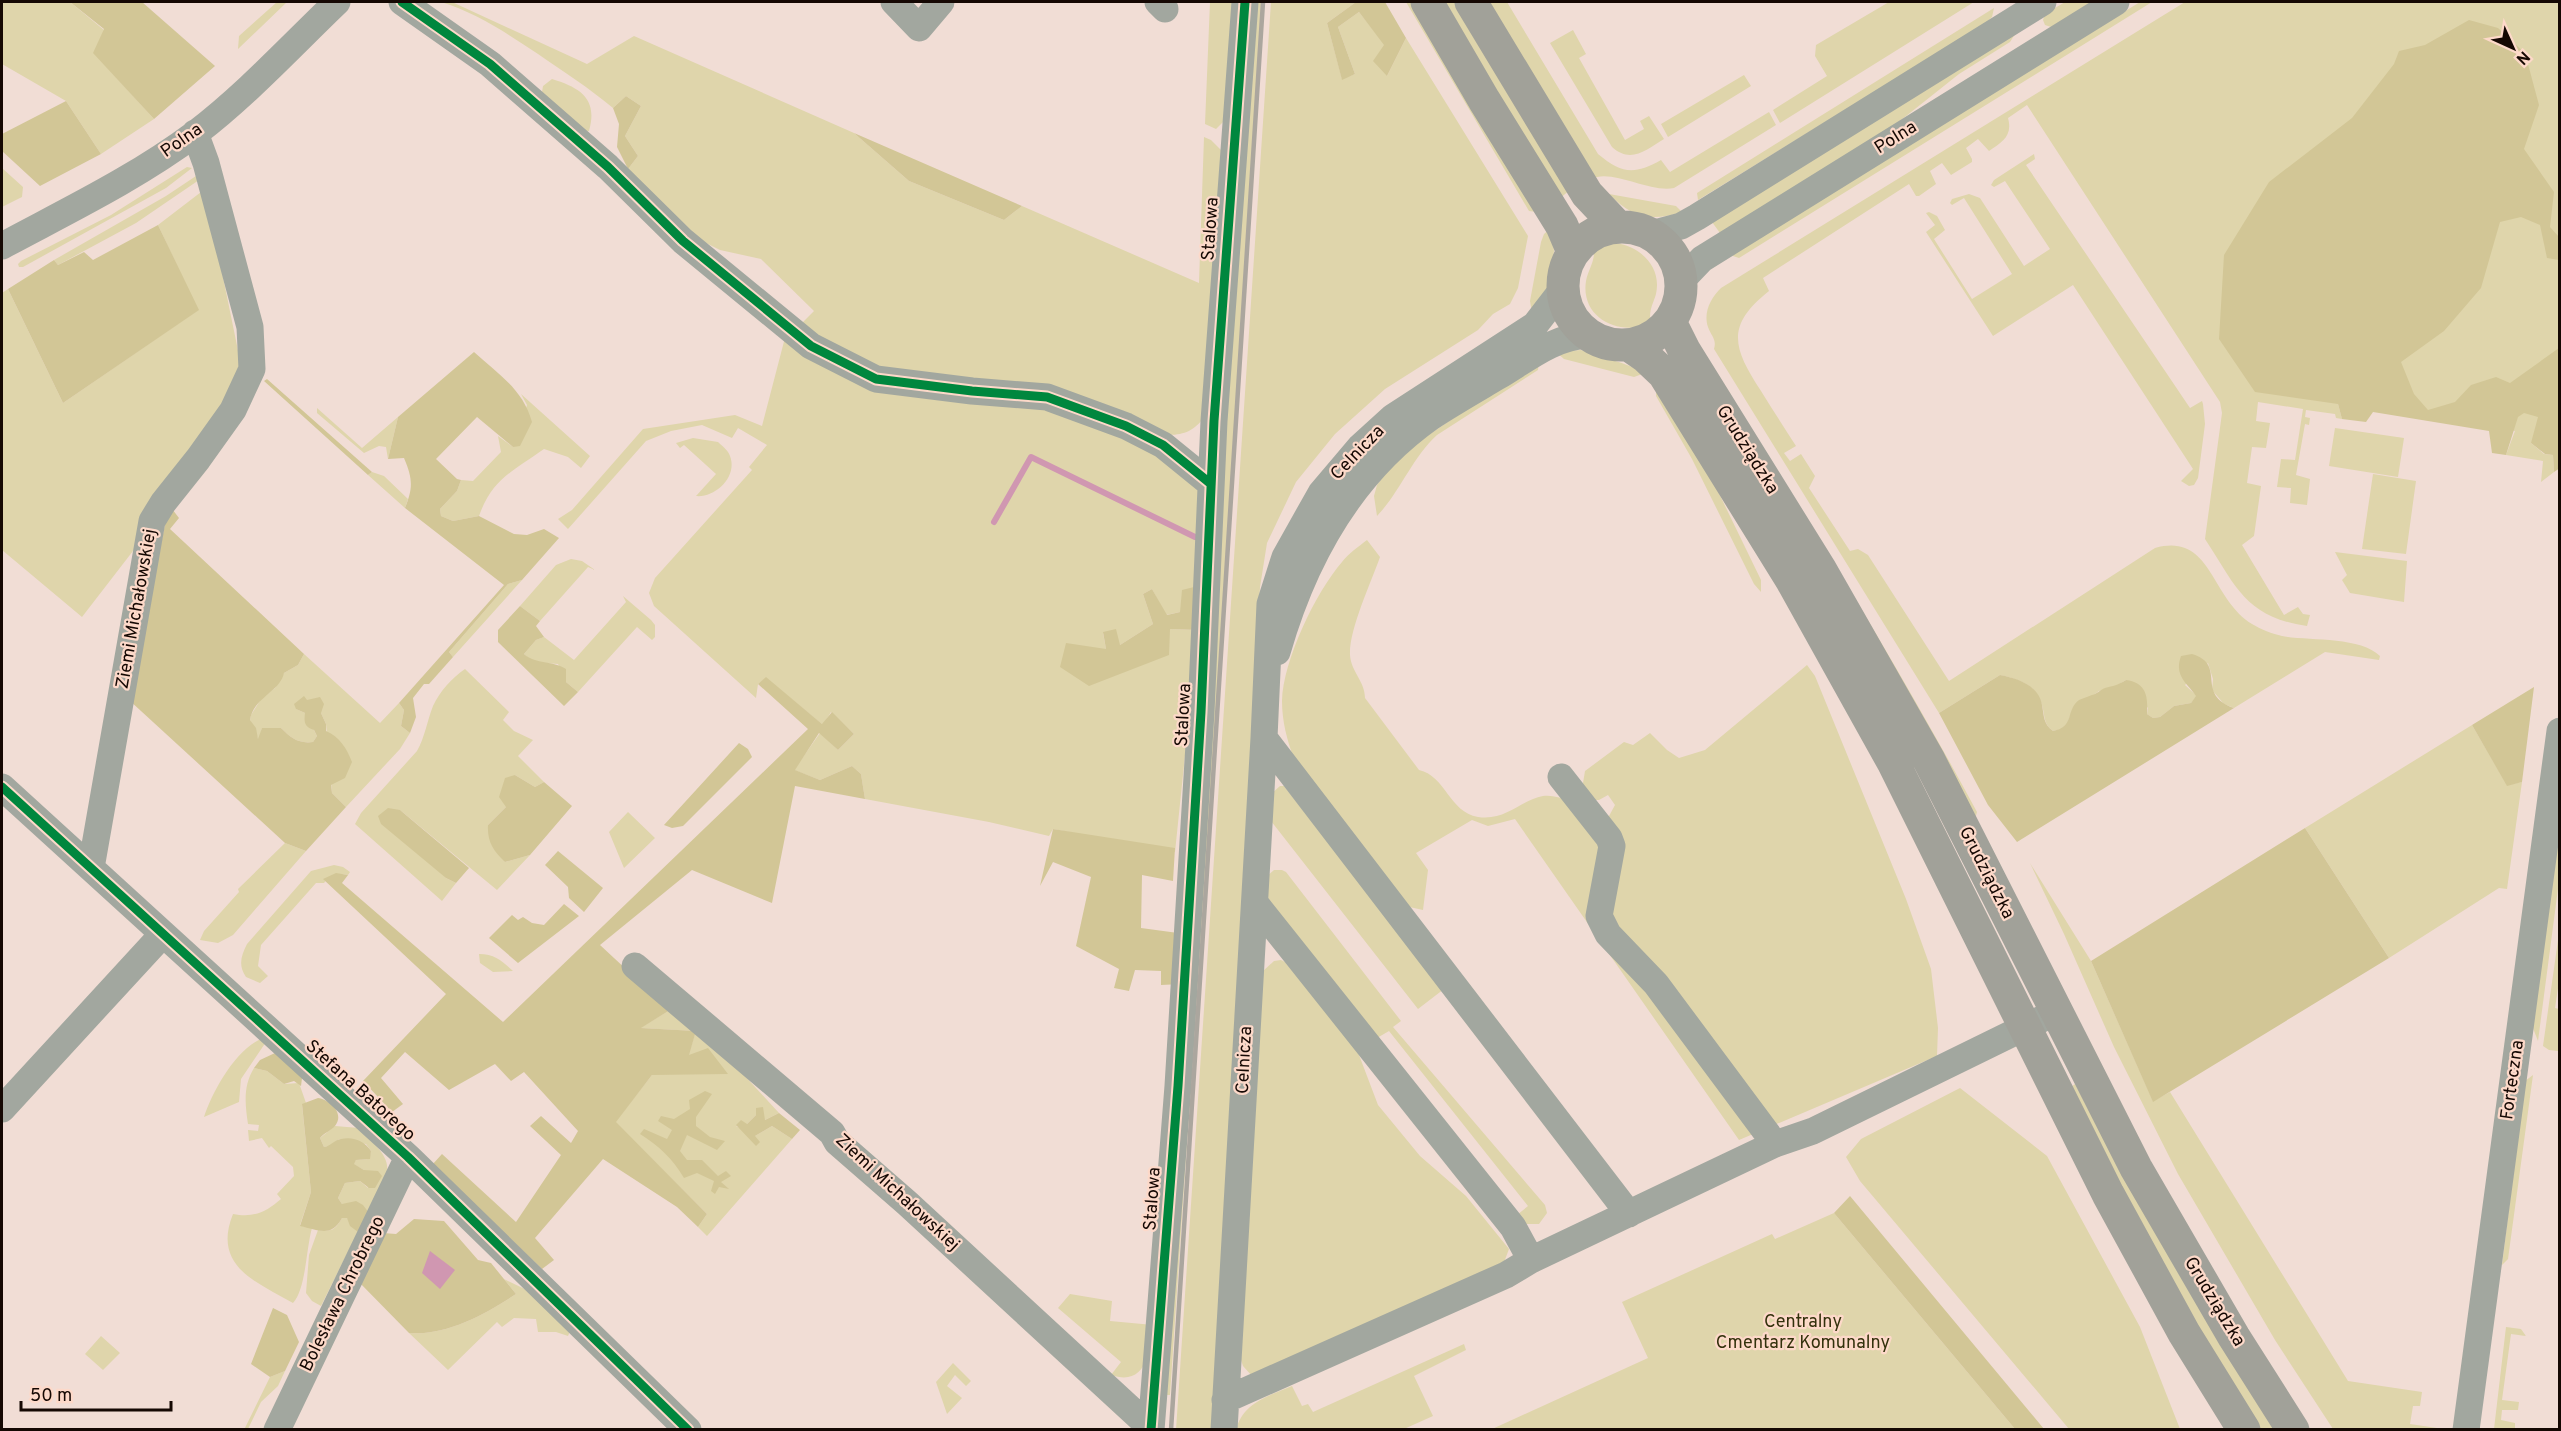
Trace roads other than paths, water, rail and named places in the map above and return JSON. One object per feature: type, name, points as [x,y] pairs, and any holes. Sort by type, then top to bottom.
[{"type":"main road","points":[[1427,2],[1558,220],[1573,252]]},
{"type":"main road","points":[[1471,2],[1587,194],[1618,227]]},
{"type":"main road","points":[[1618,227],[1629,227],[1651,234],[1666,246],[1677,262],[1681,281],[1679,302],[1670,322],[1659,333],[1630,346],[1607,344],[1587,335],[1574,323],[1566,308],[1562,290],[1564,270],[1573,252],[1585,239],[1600,230],[1618,227]]},
{"type":"main road","name":"Grudziądzka","points":[[1670,322],[1684,350],[1820,569],[1929,760],[2136,1168],[2234,1336],[2293,1430]]},
{"type":"main road","name":"Grudziądzka","points":[[1630,346],[1664,374],[1791,579],[1893,762],[2108,1194],[2184,1333],[2244,1430]]},
{"type":"street","name":"Polna","points":[[2,246],[128,178],[195,133],[250,87],[337,2]]},
{"type":"street","points":[[402,2],[490,64],[609,168],[683,241],[811,346],[876,378],[972,391],[1047,397],[1126,426],[1163,445],[1211,484]]},
{"type":"street","points":[[894,2],[919,28],[941,2]]},
{"type":"street","name":"Stalowa","points":[[1151,1429],[1180,1062],[1201,712],[1211,484],[1232,159],[1245,2]]},
{"type":"street","points":[[1651,234],[1681,226],[1697,217],[2043,2]]},
{"type":"street","name":"Polna","points":[[1681,281],[1702,259],[2116,2]]},
{"type":"street","name":"Ziemi Michałowskiej","points":[[91,868],[152,521],[163,502],[198,459],[233,410],[252,369],[250,327],[206,163],[195,133]]},
{"type":"street","name":"Celnicza","points":[[1224,1430],[1255,903],[1268,624],[1273,593],[1285,557],[1321,493],[1360,447],[1394,417],[1535,325],[1562,290]]},
{"type":"street","name":"Celnicza","points":[[1266,690],[1285,622],[1304,573],[1340,507],[1376,464],[1431,417],[1553,343],[1587,335]]},
{"type":"street","name":"Forteczna","points":[[2466,1430],[2559,731]]},
{"type":"street","points":[[1264,738],[1629,1214]]},
{"type":"street","points":[[1561,777],[1610,838],[1612,846],[1599,916],[1608,934],[1656,984],[1774,1144]]},
{"type":"street","name":"Stefana Batorego","points":[[2,786],[408,1157],[688,1430]]},
{"type":"street","points":[[1255,903],[1513,1227],[1532,1260]]},
{"type":"street","points":[[2,1109],[163,934]]},
{"type":"street","name":"Ziemi Michałowskiej","points":[[635,966],[832,1133],[837,1142],[908,1203],[1151,1429]]},
{"type":"street","points":[[1225,1400],[1506,1275],[1532,1260],[1774,1144],[1813,1131],[2056,1012]]},
{"type":"street","name":"Bolesława Chrobrego","points":[[277,1430],[408,1157]]},
{"type":"waterway","points":[[994,522],[1031,457],[1195,537]]},
{"type":"railway","points":[[1171,1430],[1263,2]]},
{"type":"park label","name":"Centralny Cmentarz Komunalny","points":[[1803,1332]]}]
